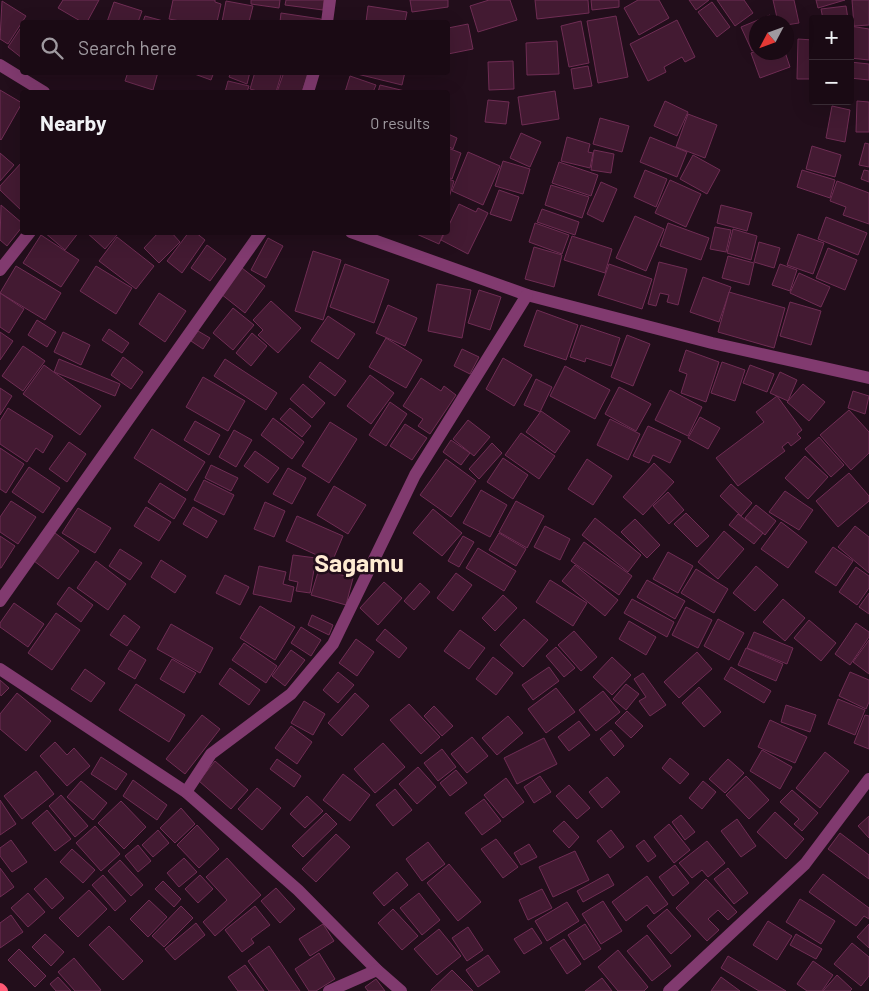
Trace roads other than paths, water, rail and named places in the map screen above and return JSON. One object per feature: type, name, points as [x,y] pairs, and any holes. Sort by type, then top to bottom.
[{"type":"street","points":[[327,20],[330,0]]},
{"type":"street","points":[[0,66],[41,90]]},
{"type":"street","points":[[309,90],[313,75]]},
{"type":"street","points":[[0,270],[28,235]]},
{"type":"street","points":[[0,600],[259,235]]},
{"type":"street","points":[[359,235],[527,295],[712,343],[869,378]]},
{"type":"street","points":[[186,792],[211,754],[291,694],[333,644],[415,475],[527,295]]},
{"type":"street","points":[[0,669],[186,792],[298,890],[377,970],[401,991]]},
{"type":"street","points":[[669,991],[805,864],[869,779]]},
{"type":"street","points":[[329,991],[377,970]]},
{"type":"district","name":"Sagamu","points":[[359,563]]}]
